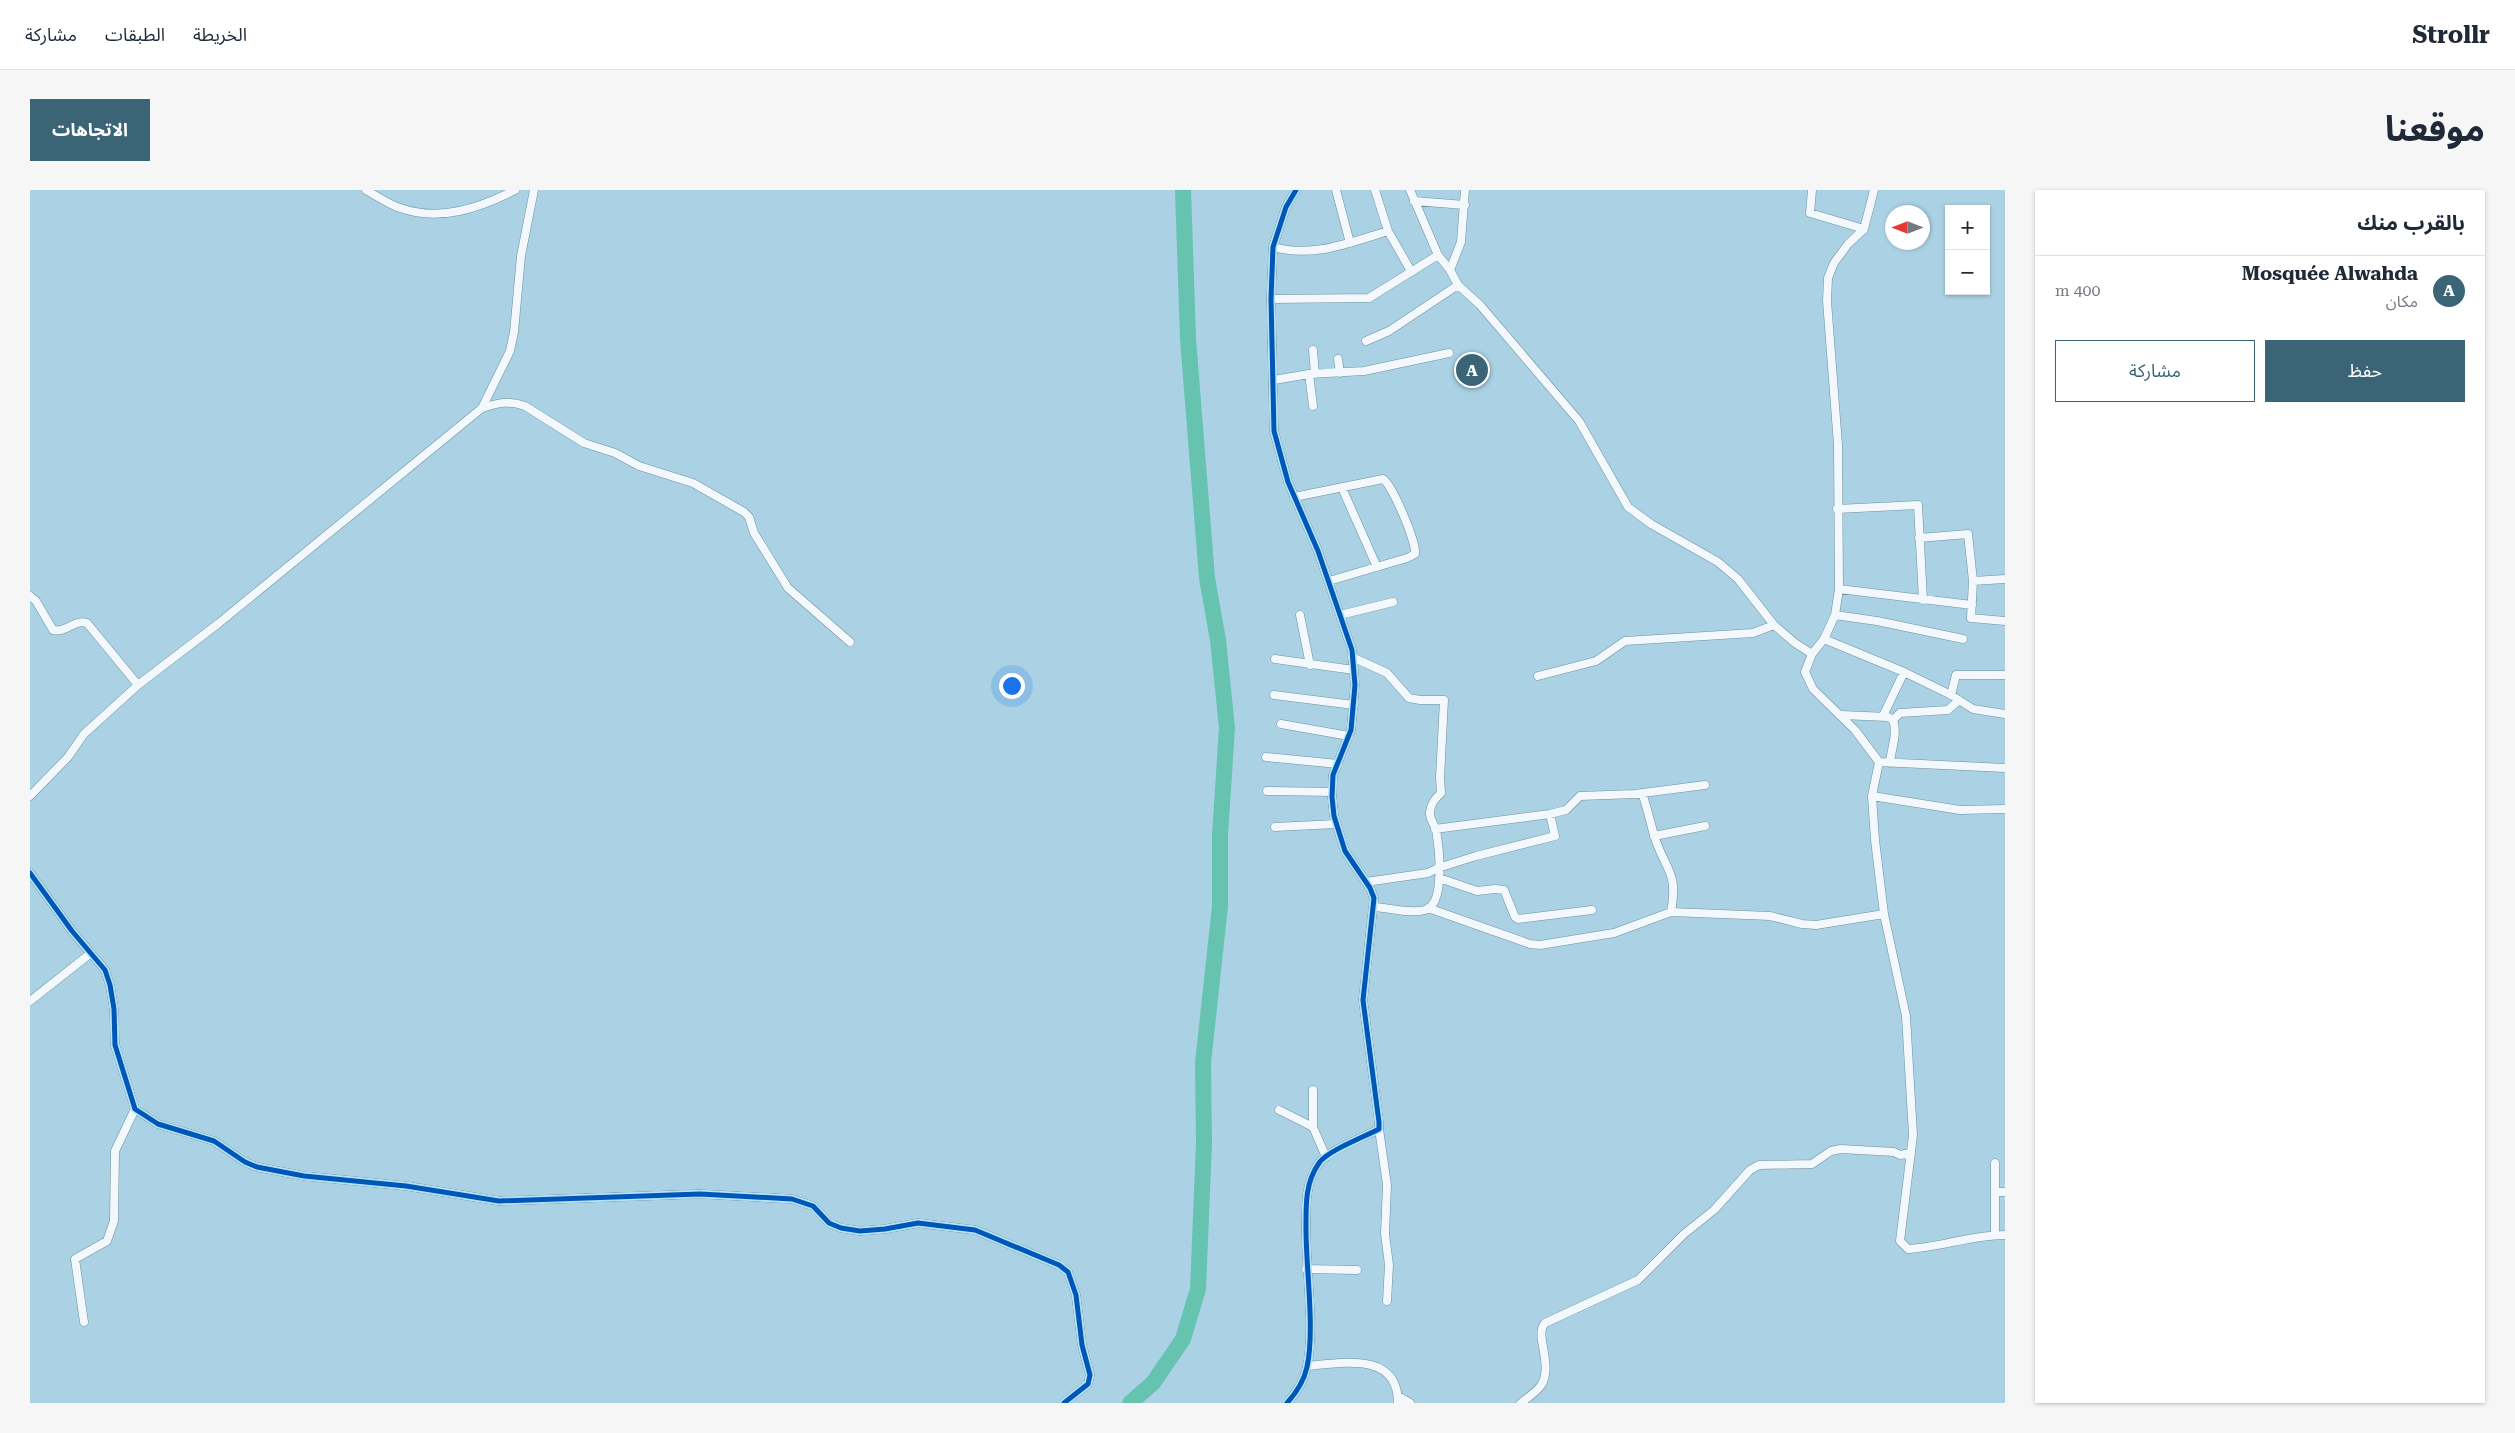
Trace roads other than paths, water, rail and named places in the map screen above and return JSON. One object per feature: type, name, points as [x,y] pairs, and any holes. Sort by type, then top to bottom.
[{"type":"street","points":[[366,190],[399,208],[442,214],[465,210],[515,190]]},
{"type":"street","points":[[482,408],[510,351],[514,332],[522,256],[534,190]]},
{"type":"street","points":[[1296,190],[1286,207],[1273,247],[1271,299],[1274,431],[1294,497],[1329,581],[1352,656],[1354,670],[1354,705],[1349,736],[1333,775],[1332,792],[1336,824],[1345,851],[1366,882],[1374,898],[1375,907],[1363,994],[1388,1198],[1385,1218],[1389,1280],[1387,1301]]},
{"type":"street","points":[[1336,190],[1350,243]]},
{"type":"street","points":[[1375,190],[1388,230],[1411,272]]},
{"type":"street","points":[[1410,190],[1438,255],[1450,270],[1458,286],[1480,305],[1579,420],[1628,507],[1651,524],[1718,562],[1738,579],[1774,625],[1812,654]]},
{"type":"street","points":[[1450,270],[1461,242],[1465,190]]},
{"type":"street","points":[[1812,190],[1810,213],[1864,229]]},
{"type":"street","points":[[1874,190],[1864,229],[1848,244],[1834,264],[1828,278],[1827,301],[1838,445],[1839,589],[1835,615],[1824,639],[1812,654],[1805,667],[1807,680],[1870,747],[1879,762],[1872,796],[1884,914],[1906,1016],[1913,1135],[1900,1241],[1908,1249],[1925,1248],[1952,1240],[2005,1235]]},
{"type":"street","points":[[1414,201],[1465,205]]},
{"type":"street","points":[[1273,247],[1293,252],[1327,250],[1388,230]]},
{"type":"street","points":[[1271,299],[1368,298],[1438,255]]},
{"type":"street","points":[[1366,341],[1388,331],[1458,286]]},
{"type":"street","points":[[1313,350],[1313,406]]},
{"type":"street","points":[[1274,380],[1312,374],[1364,371],[1449,353]]},
{"type":"street","points":[[1338,359],[1340,373]]},
{"type":"street","points":[[30,796],[68,757],[84,734],[138,685],[219,623],[482,408],[501,402],[514,402],[525,406],[584,443],[615,453],[640,466],[692,483],[744,512],[749,517],[754,533],[788,588],[850,642]]},
{"type":"street","points":[[1294,497],[1342,488],[1379,478],[1386,480],[1390,487],[1416,550],[1415,554],[1329,581]]},
{"type":"street","points":[[1342,488],[1377,567]]},
{"type":"street","points":[[1837,509],[1918,505],[1923,600]]},
{"type":"street","points":[[1919,538],[1968,534],[1973,580],[1971,618],[2005,621]]},
{"type":"street","points":[[1973,580],[2005,579]]},
{"type":"street","points":[[1839,589],[1972,605]]},
{"type":"street","points":[[30,596],[36,601],[53,630],[64,631],[75,623],[87,623],[138,685]]},
{"type":"street","points":[[1340,615],[1393,602]]},
{"type":"street","points":[[1300,615],[1310,665]]},
{"type":"street","points":[[1835,615],[1877,621],[1963,639]]},
{"type":"street","points":[[1538,676],[1596,662],[1625,642],[1753,634],[1774,625]]},
{"type":"street","points":[[1824,639],[1904,672],[1951,695],[1973,709],[2005,714]]},
{"type":"street","points":[[1352,656],[1387,673],[1409,698],[1444,700],[1441,793],[1433,801],[1429,815],[1435,829],[1439,878],[1438,892],[1433,905],[1428,908],[1417,910],[1375,907]]},
{"type":"street","points":[[1275,659],[1354,670]]},
{"type":"street","points":[[1884,716],[1904,672]]},
{"type":"street","points":[[1951,695],[1956,675],[2005,675]]},
{"type":"street","points":[[1274,695],[1354,705]]},
{"type":"street","points":[[1893,720],[1900,713],[1948,710],[1959,700]]},
{"type":"street","points":[[1841,714],[1884,716],[1893,720]]},
{"type":"street","points":[[1890,763],[1891,744],[1895,734],[1893,720]]},
{"type":"street","points":[[1281,724],[1349,736]]},
{"type":"street","points":[[1266,757],[1338,764]]},
{"type":"street","points":[[1879,762],[2005,768]]},
{"type":"street","points":[[1435,829],[1550,814],[1566,810],[1580,796],[1642,793],[1705,785]]},
{"type":"street","points":[[1266,791],[1332,792]]},
{"type":"street","points":[[1642,793],[1654,836],[1675,886],[1671,912]]},
{"type":"street","points":[[1872,796],[1960,810],[2005,809]]},
{"type":"street","points":[[1366,882],[1428,873],[1438,868],[1555,836],[1550,814]]},
{"type":"street","points":[[1275,827],[1336,824]]},
{"type":"street","points":[[1654,836],[1705,826]]},
{"type":"street","points":[[30,874],[104,970],[110,986],[115,1044],[123,1077],[135,1109],[158,1124],[214,1141],[245,1162],[278,1173],[406,1186],[499,1201],[700,1194],[792,1199],[813,1206],[829,1222],[841,1228],[877,1230],[918,1223],[975,1230],[1059,1265],[1068,1272],[1073,1281],[1082,1345],[1090,1375],[1088,1384],[1064,1403]]},
{"type":"street","points":[[1439,878],[1477,891],[1500,888],[1504,890],[1518,919],[1592,910]]},
{"type":"street","points":[[1428,908],[1520,941],[1540,945],[1614,932],[1671,912],[1770,916],[1816,925],[1884,914]]},
{"type":"street","points":[[30,1001],[91,954]]},
{"type":"street","points":[[1313,1090],[1313,1126],[1326,1157]]},
{"type":"street","points":[[84,1322],[75,1258],[107,1242],[114,1221],[115,1151],[135,1109]]},
{"type":"street","points":[[1279,1110],[1313,1126]]},
{"type":"street","points":[[1287,1403],[1301,1384],[1307,1366],[1309,1325],[1305,1201],[1309,1185],[1319,1162],[1379,1129]]},
{"type":"street","points":[[1521,1403],[1541,1384],[1546,1370],[1546,1357],[1540,1334],[1545,1323],[1638,1280],[1684,1234],[1714,1210],[1750,1170],[1765,1164],[1812,1164],[1831,1151],[1841,1149],[1894,1152],[1900,1155],[1911,1153]]},
{"type":"street","points":[[1995,1163],[1995,1235]]},
{"type":"street","points":[[1995,1192],[2005,1192]]},
{"type":"street","points":[[1306,1269],[1357,1270]]},
{"type":"street","points":[[1307,1366],[1368,1363],[1384,1371],[1396,1387],[1398,1400],[1410,1403]]},
{"type":"waterway","points":[[1130,1403],[1153,1383],[1183,1339],[1198,1289],[1204,1143],[1203,1063],[1220,906],[1220,835],[1227,728],[1218,640],[1207,578],[1188,339],[1183,190]]},
{"type":"place","name":"Mosquée Alwahda","points":[[1472,370]]}]
